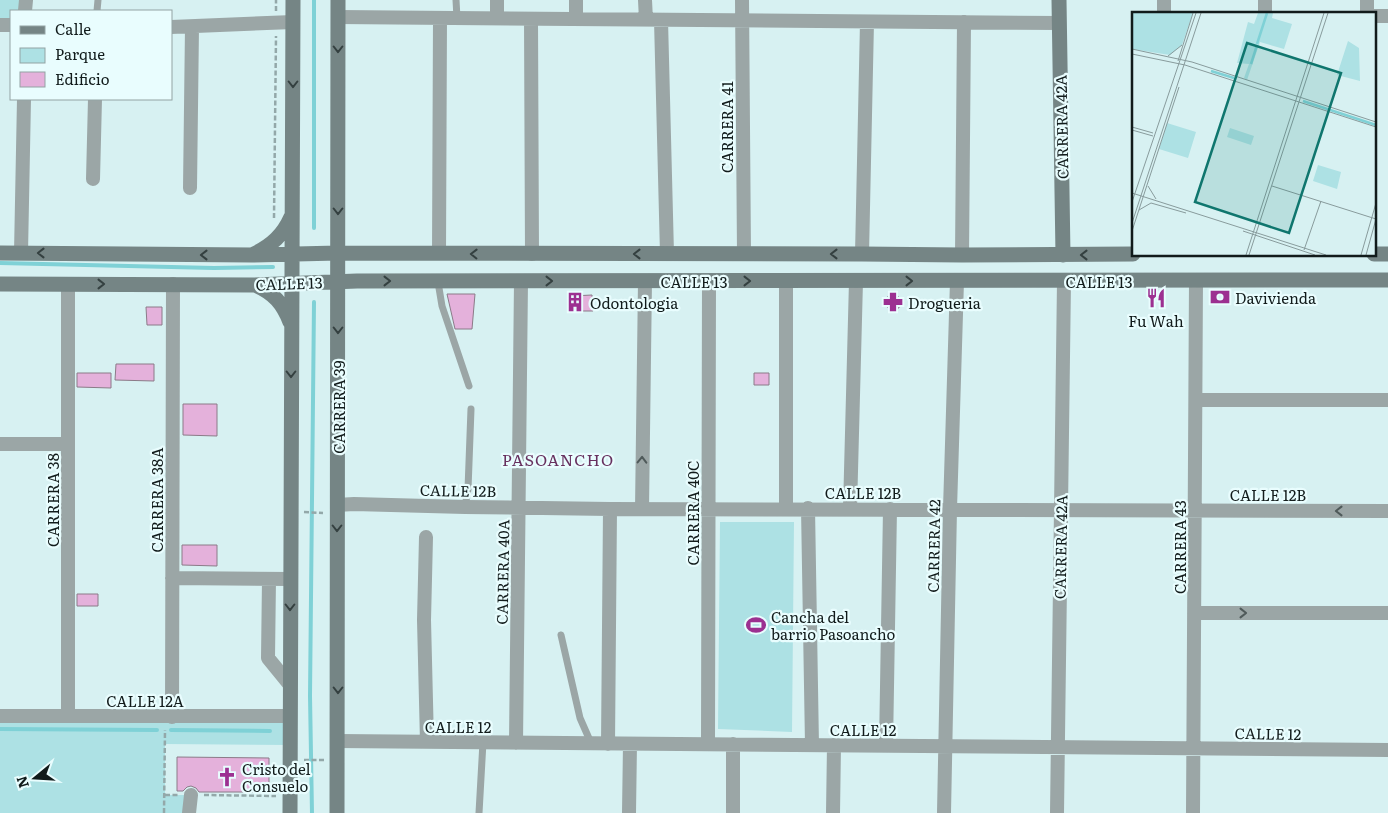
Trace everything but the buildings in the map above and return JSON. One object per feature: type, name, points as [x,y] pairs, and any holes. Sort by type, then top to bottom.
[{"type":"main road","points":[[290,813],[291,326],[299,254],[292,213],[293,0]]},
{"type":"main road","name":"CARRERA 39","points":[[337,813],[338,741],[333,282],[338,0]]},
{"type":"main road","name":"CARRERA 42A","points":[[1059,0],[1063,255]]},
{"type":"main road","points":[[252,255],[277,240],[286,227],[292,213]]},
{"type":"main road","name":"CALLE 13","points":[[0,253],[252,255],[334,253],[1132,254]]},
{"type":"main road","name":"CALLE 13","points":[[0,284],[254,285],[333,282],[522,281],[1388,280]]},
{"type":"main road","points":[[254,285],[267,290],[277,300],[286,312],[291,326]]},
{"type":"street","points":[[497,0],[497,18]]},
{"type":"street","points":[[576,0],[576,19]]},
{"type":"street","points":[[646,0],[646,20]]},
{"type":"street","name":"CARRERA 41","points":[[742,0],[744,254]]},
{"type":"street","points":[[338,17],[1059,23]]},
{"type":"street","points":[[439,253],[440,18]]},
{"type":"street","points":[[531,19],[532,254]]},
{"type":"street","points":[[661,20],[667,254]]},
{"type":"street","points":[[172,27],[293,22]]},
{"type":"street","points":[[862,254],[867,22]]},
{"type":"street","points":[[962,255],[964,22]]},
{"type":"street","points":[[190,188],[192,27]]},
{"type":"street","points":[[21,253],[24,100]]},
{"type":"street","points":[[93,179],[94,100]]},
{"type":"street","name":"CARRERA 42A","points":[[1057,813],[1064,280]]},
{"type":"street","name":"CARRERA 43","points":[[1193,813],[1196,280]]},
{"type":"street","name":"CARRERA 40A","points":[[516,742],[522,281]]},
{"type":"street","points":[[642,509],[645,281]]},
{"type":"street","name":"CARRERA 40C","points":[[708,744],[709,281]]},
{"type":"street","points":[[786,281],[786,508]]},
{"type":"street","points":[[850,509],[856,281]]},
{"type":"street","name":"CARRERA 42","points":[[944,813],[957,281]]},
{"type":"street","name":"CARRERA 38","points":[[68,284],[68,716]]},
{"type":"street","name":"CARRERA 38A","points":[[172,717],[173,284]]},
{"type":"street","points":[[1196,400],[1388,400]]},
{"type":"street","points":[[0,444],[68,444]]},
{"type":"street","name":"CALLE 12B","points":[[334,509],[354,504],[610,509],[808,508],[1388,511]]},
{"type":"street","points":[[808,508],[812,745]]},
{"type":"street","points":[[608,744],[610,509]]},
{"type":"street","points":[[886,746],[890,509]]},
{"type":"street","points":[[426,537],[424,620],[427,742]]},
{"type":"street","points":[[172,578],[291,579]]},
{"type":"street","points":[[269,579],[268,658],[290,685]]},
{"type":"street","points":[[1194,613],[1388,613]]},
{"type":"street","name":"CALLE 12A","points":[[0,716],[290,716]]},
{"type":"street","name":"CALLE 12","points":[[338,741],[1388,750]]},
{"type":"street","points":[[629,813],[630,744]]},
{"type":"street","points":[[733,744],[733,813]]},
{"type":"street","points":[[833,813],[834,745]]},
{"type":"street","points":[[189,813],[191,795]]},
{"type":"lane","points":[[456,0],[457,18]]},
{"type":"lane","points":[[438,282],[442,306],[469,386]]},
{"type":"lane","points":[[465,507],[468,489],[471,409]]},
{"type":"lane","points":[[560,635],[580,718],[591,743]]},
{"type":"lane","points":[[479,813],[483,742]]},
{"type":"path","points":[[271,226],[274,217],[276,0]]},
{"type":"path","points":[[303,512],[334,509]]},
{"type":"path","points":[[164,813],[165,744]]},
{"type":"path","points":[[303,760],[326,760]]},
{"type":"path","points":[[191,795],[290,796]]},
{"type":"green space","points":[[0,0],[26,0],[25,10],[10,10],[10,25],[0,25]]},
{"type":"green space","name":"Cancha del barrio Pasoancho","points":[[720,522],[794,522],[792,732],[718,729]]},
{"type":"green space","points":[[0,716],[290,716],[290,745],[165,744],[165,795],[191,795],[189,813],[0,813]]},
{"type":"waterway","points":[[314,0],[314,228]]},
{"type":"waterway","points":[[0,263],[214,268],[273,267]]},
{"type":"waterway","points":[[312,813],[310,696],[314,302]]},
{"type":"waterway","points":[[0,729],[157,730]]},
{"type":"waterway","points":[[171,730],[270,731]]},
{"type":"place","name":"Davivienda","points":[[1220,297]]},
{"type":"place","name":"Fu Wah","points":[[1156,298]]},
{"type":"place","name":"Odontologia","points":[[575,302]]},
{"type":"place","name":"Drogueria","points":[[893,302]]},
{"type":"place","name":"Cancha del barrio Pasoancho","points":[[756,625]]},
{"type":"place","name":"Cristo del Consuelo","points":[[227,777]]},
{"type":"district","name":"PASOANCHO","points":[[558,459]]}]
